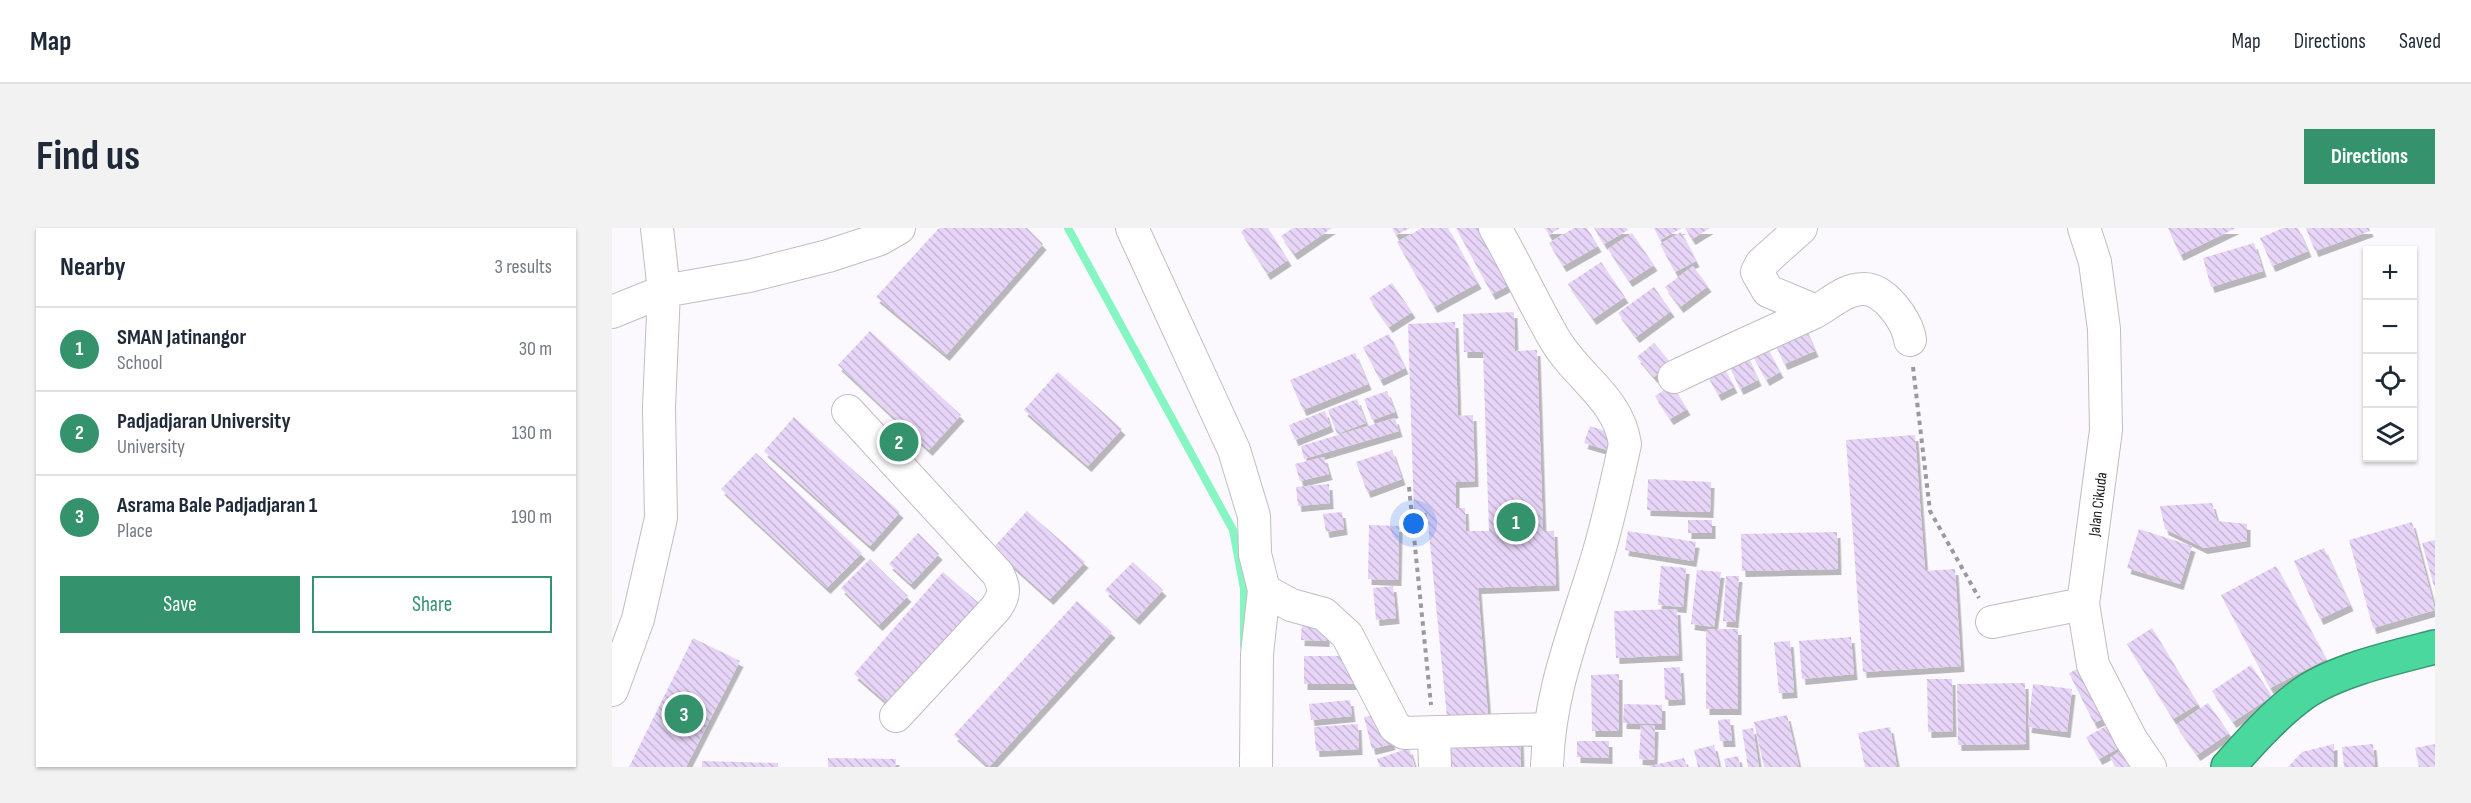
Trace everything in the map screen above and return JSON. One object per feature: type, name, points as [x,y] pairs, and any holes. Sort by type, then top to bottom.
[{"type":"highway","points":[[2228,767],[2262,728],[2306,692],[2367,665],[2435,647]]},
{"type":"street","points":[[612,690],[638,619],[661,518],[659,407],[664,291],[657,228]]},
{"type":"street","points":[[612,312],[664,291],[749,276],[828,256],[880,239],[899,228]]},
{"type":"street","points":[[1132,228],[1234,450],[1254,516],[1255,555],[1264,590],[1257,654],[1256,767]]},
{"type":"street","points":[[1495,228],[1555,341],[1595,386],[1622,423],[1625,444],[1595,566],[1560,671],[1548,729],[1547,767]]},
{"type":"street","points":[[1801,228],[1761,264],[1757,272],[1768,291],[1816,311]]},
{"type":"street","name":"Jalan Cikuda","points":[[2084,228],[2095,262],[2104,329],[2106,430],[2083,604],[2093,665],[2130,739],[2150,767]]},
{"type":"street","points":[[1674,377],[1816,311],[1846,293],[1864,288],[1881,295],[1890,303],[1909,331],[1910,340]]},
{"type":"street","points":[[848,411],[998,574],[1004,586],[1003,597],[996,608],[896,716]]},
{"type":"street","points":[[1264,590],[1291,605],[1324,614],[1347,635],[1395,727],[1404,732],[1548,729]]},
{"type":"street","points":[[1992,622],[2083,604]]},
{"type":"street","points":[[1434,733],[1435,767]]},
{"type":"path","points":[[1910,340],[1930,511],[1992,622]]},
{"type":"path","points":[[1409,486],[1434,733]]},
{"type":"building","points":[[939,228],[1027,228],[1043,244],[946,355],[876,297]]},
{"type":"building","points":[[1246,228],[1268,228],[1288,260],[1267,274],[1241,232]]},
{"type":"building","points":[[1293,228],[1332,228],[1294,254],[1281,236]]},
{"type":"building","points":[[1392,228],[1410,228],[1396,235]]},
{"type":"building","points":[[1422,228],[1448,228],[1478,283],[1434,307],[1397,242]]},
{"type":"building","points":[[1456,228],[1490,228],[1519,280],[1492,294]]},
{"type":"building","points":[[1545,228],[1560,228],[1549,235]]},
{"type":"building","points":[[1574,228],[1587,228],[1598,246],[1563,266],[1549,243]]},
{"type":"building","points":[[1594,228],[1627,228],[1628,230],[1604,244]]},
{"type":"building","points":[[1654,228],[1682,228],[1660,240]]},
{"type":"building","points":[[1685,228],[1710,228],[1692,239]]},
{"type":"building","points":[[2168,228],[2236,228],[2180,255]]},
{"type":"building","points":[[2283,228],[2298,228],[2308,251],[2272,266],[2260,238]]},
{"type":"building","points":[[2306,228],[2369,228],[2370,231],[2315,251]]},
{"type":"building","points":[[1681,232],[1696,261],[1675,272],[1660,244]]},
{"type":"building","points":[[1632,233],[1654,265],[1629,281],[1608,249]]},
{"type":"building","points":[[2254,243],[2263,271],[2211,287],[2203,258]]},
{"type":"building","points":[[1601,262],[1625,297],[1593,319],[1568,284]]},
{"type":"building","points":[[1693,266],[1708,286],[1680,307],[1665,287]]},
{"type":"building","points":[[1392,283],[1412,312],[1389,327],[1369,298]]},
{"type":"building","points":[[1654,287],[1671,311],[1636,337],[1618,313]]},
{"type":"building","points":[[1514,312],[1515,351],[1537,350],[1543,531],[1554,531],[1556,585],[1478,588],[1488,715],[1447,717],[1427,513],[1414,513],[1408,324],[1455,322],[1458,416],[1473,415],[1475,481],[1456,482],[1456,508],[1465,508],[1466,531],[1489,531],[1483,352],[1464,352],[1463,314]]},
{"type":"building","points":[[1802,321],[1815,351],[1784,364],[1771,334]]},
{"type":"building","points":[[870,331],[961,415],[929,450],[838,365]]},
{"type":"building","points":[[1389,334],[1405,368],[1380,380],[1363,347]]},
{"type":"building","points":[[1761,337],[1780,372],[1766,380],[1747,345]]},
{"type":"building","points":[[1654,343],[1671,363],[1654,377],[1637,357]]},
{"type":"building","points":[[1743,348],[1758,380],[1740,389],[1725,357]]},
{"type":"building","points":[[1355,353],[1368,384],[1303,410],[1290,380]]},
{"type":"building","points":[[1721,363],[1734,387],[1718,395],[1705,371]]},
{"type":"building","points":[[1058,372],[1122,429],[1088,466],[1024,410]]},
{"type":"building","points":[[1672,385],[1687,409],[1670,419],[1655,396]]},
{"type":"building","points":[[1387,391],[1395,412],[1372,420],[1364,399]]},
{"type":"building","points":[[1357,399],[1366,423],[1337,434],[1328,410]]},
{"type":"building","points":[[1325,411],[1330,426],[1295,440],[1289,425]]},
{"type":"building","points":[[794,417],[900,512],[870,546],[764,451]]},
{"type":"building","points":[[1395,418],[1399,431],[1304,459],[1301,446]]},
{"type":"building","points":[[1590,426],[1619,436],[1614,452],[1584,443]]},
{"type":"building","points":[[1915,435],[1925,571],[1955,569],[1961,666],[1863,672],[1846,440]]},
{"type":"building","points":[[1392,450],[1402,479],[1367,492],[1356,462]]},
{"type":"building","points":[[756,453],[862,553],[827,588],[721,489]]},
{"type":"building","points":[[1324,457],[1329,474],[1300,481],[1295,464]]},
{"type":"building","points":[[1648,479],[1711,482],[1710,512],[1647,510]]},
{"type":"building","points":[[1329,484],[1330,503],[1298,506],[1296,487]]},
{"type":"building","points":[[2212,503],[2217,521],[2247,524],[2247,541],[2204,548],[2165,529],[2160,506]]},
{"type":"building","points":[[1027,511],[1085,562],[1050,599],[993,548]]},
{"type":"building","points":[[1342,512],[1344,529],[1326,532],[1323,514]]},
{"type":"building","points":[[1688,520],[1712,520],[1712,533],[1688,533]]},
{"type":"building","points":[[2412,522],[2435,610],[2373,628],[2349,540]]},
{"type":"building","points":[[1369,525],[1399,526],[1398,580],[1368,579]]},
{"type":"building","points":[[2139,529],[2192,546],[2180,584],[2127,568]]},
{"type":"building","points":[[1628,531],[1696,542],[1693,561],[1625,550]]},
{"type":"building","points":[[1837,532],[1838,569],[1742,571],[1741,534]]},
{"type":"building","points":[[918,533],[939,554],[911,584],[889,564]]},
{"type":"building","points":[[2435,540],[2435,586],[2434,586],[2422,543]]},
{"type":"building","points":[[2324,548],[2350,605],[2320,619],[2294,561]]},
{"type":"building","points":[[870,559],[908,596],[879,625],[841,588]]},
{"type":"building","points":[[1133,562],[1163,590],[1136,619],[1105,590]]},
{"type":"building","points":[[1661,566],[1686,568],[1683,607],[1658,605]]},
{"type":"building","points":[[2276,566],[2326,659],[2270,688],[2221,595]]},
{"type":"building","points":[[1697,570],[1721,572],[1714,627],[1691,624]]},
{"type":"building","points":[[943,572],[981,605],[892,707],[854,674]]},
{"type":"building","points":[[1726,576],[1739,576],[1735,622],[1723,621]]},
{"type":"building","points":[[1393,586],[1396,618],[1376,620],[1373,588]]},
{"type":"building","points":[[1077,601],[1112,632],[989,767],[954,735]]},
{"type":"building","points":[[1677,609],[1679,655],[1616,658],[1614,611]]},
{"type":"building","points":[[1302,621],[1327,622],[1326,641],[1301,640]]},
{"type":"building","points":[[2152,628],[2198,704],[2173,719],[2127,644]]},
{"type":"building","points":[[1706,629],[1738,629],[1738,709],[1706,709]]},
{"type":"building","points":[[1851,637],[1854,674],[1802,679],[1799,641]]},
{"type":"building","points":[[693,638],[740,661],[686,767],[629,767]]},
{"type":"building","points":[[1790,641],[1794,692],[1779,693],[1774,642]]},
{"type":"building","points":[[1304,656],[1353,656],[1353,684],[1304,684]]},
{"type":"building","points":[[2088,664],[2113,714],[2094,723],[2069,673]]},
{"type":"building","points":[[2251,665],[2272,696],[2233,722],[2212,691]]},
{"type":"building","points":[[1680,667],[1682,699],[1665,700],[1664,668]]},
{"type":"building","points":[[1619,674],[1619,731],[1592,731],[1591,675]]},
{"type":"building","points":[[1927,679],[1952,679],[1953,731],[1928,732]]},
{"type":"building","points":[[2025,683],[2026,744],[1958,745],[1957,684]]},
{"type":"building","points":[[2033,684],[2072,689],[2067,732],[2028,727]]},
{"type":"building","points":[[1350,700],[1352,716],[1311,720],[1309,704]]},
{"type":"building","points":[[2208,703],[2229,733],[2197,755],[2176,725]]},
{"type":"building","points":[[1624,704],[1662,705],[1662,724],[1623,723]]},
{"type":"building","points":[[1385,713],[1392,744],[1372,749],[1364,717]]},
{"type":"building","points":[[1787,715],[1799,767],[1764,767],[1754,722]]},
{"type":"building","points":[[1730,719],[1732,741],[1720,741],[1718,720]]},
{"type":"building","points":[[1358,724],[1359,749],[1316,751],[1314,727]]},
{"type":"building","points":[[2110,724],[2122,746],[2099,759],[2086,737]]},
{"type":"building","points":[[1641,725],[1655,726],[1654,760],[1639,759]]},
{"type":"building","points":[[1890,727],[1897,767],[1865,767],[1858,733]]},
{"type":"building","points":[[1753,728],[1759,767],[1748,767],[1742,730]]},
{"type":"building","points":[[1520,731],[1521,767],[1443,767],[1442,740]]},
{"type":"building","points":[[1577,741],[1609,741],[1609,758],[1577,757]]},
{"type":"building","points":[[2334,744],[2334,767],[2288,767],[2302,752]]},
{"type":"building","points":[[2373,744],[2375,767],[2344,767],[2342,747]]},
{"type":"building","points":[[2435,744],[2435,767],[2419,767],[2415,748]]},
{"type":"building","points":[[1714,745],[1719,767],[1698,767],[1694,750]]},
{"type":"building","points":[[2126,747],[2140,767],[2116,767],[2110,758]]},
{"type":"building","points":[[1409,748],[1415,767],[1380,767],[1377,759]]},
{"type":"building","points":[[1738,756],[1740,767],[1726,767],[1724,759]]},
{"type":"building","points":[[828,758],[896,759],[895,767],[828,767]]},
{"type":"building","points":[[1684,758],[1687,767],[1650,767],[1650,766]]},
{"type":"building","points":[[702,761],[778,763],[778,767],[702,767]]},
{"type":"waterway","points":[[1068,228],[1233,530],[1244,589],[1244,646]]},
{"type":"place","name":"Padjadjaran University","points":[[899,442]]},
{"type":"place","name":"SMAN Jatinangor","points":[[1516,522]]},
{"type":"place","name":"Asrama Bale Padjadjaran 1","points":[[684,714]]}]
